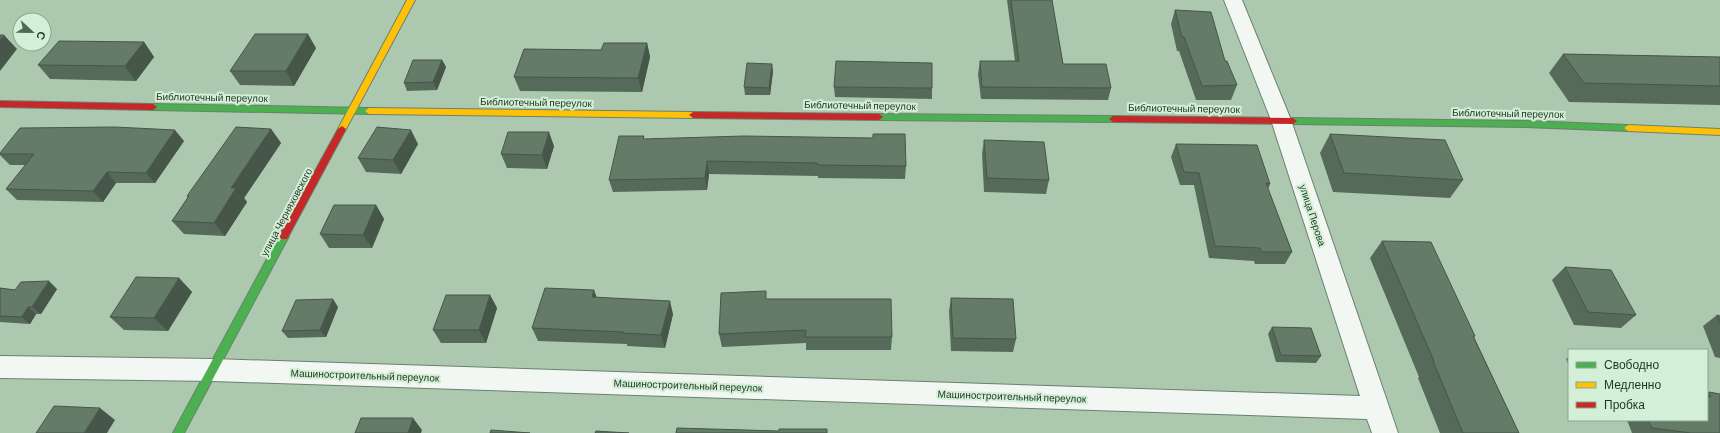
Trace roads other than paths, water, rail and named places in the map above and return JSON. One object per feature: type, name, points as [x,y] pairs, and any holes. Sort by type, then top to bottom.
[{"type":"street","name":"улица Черняховского","points":[[178,433],[353,111],[411,0]]},
{"type":"street","name":"улица Перова","points":[[1233,0],[1281,120],[1385,433]]},
{"type":"street","name":"Библиотечный переулок","points":[[0,104],[353,111],[1281,120],[1525,124],[1720,132]]},
{"type":"street","name":"Машиностроительный переулок","points":[[0,367],[213,370],[1377,408]]}]
